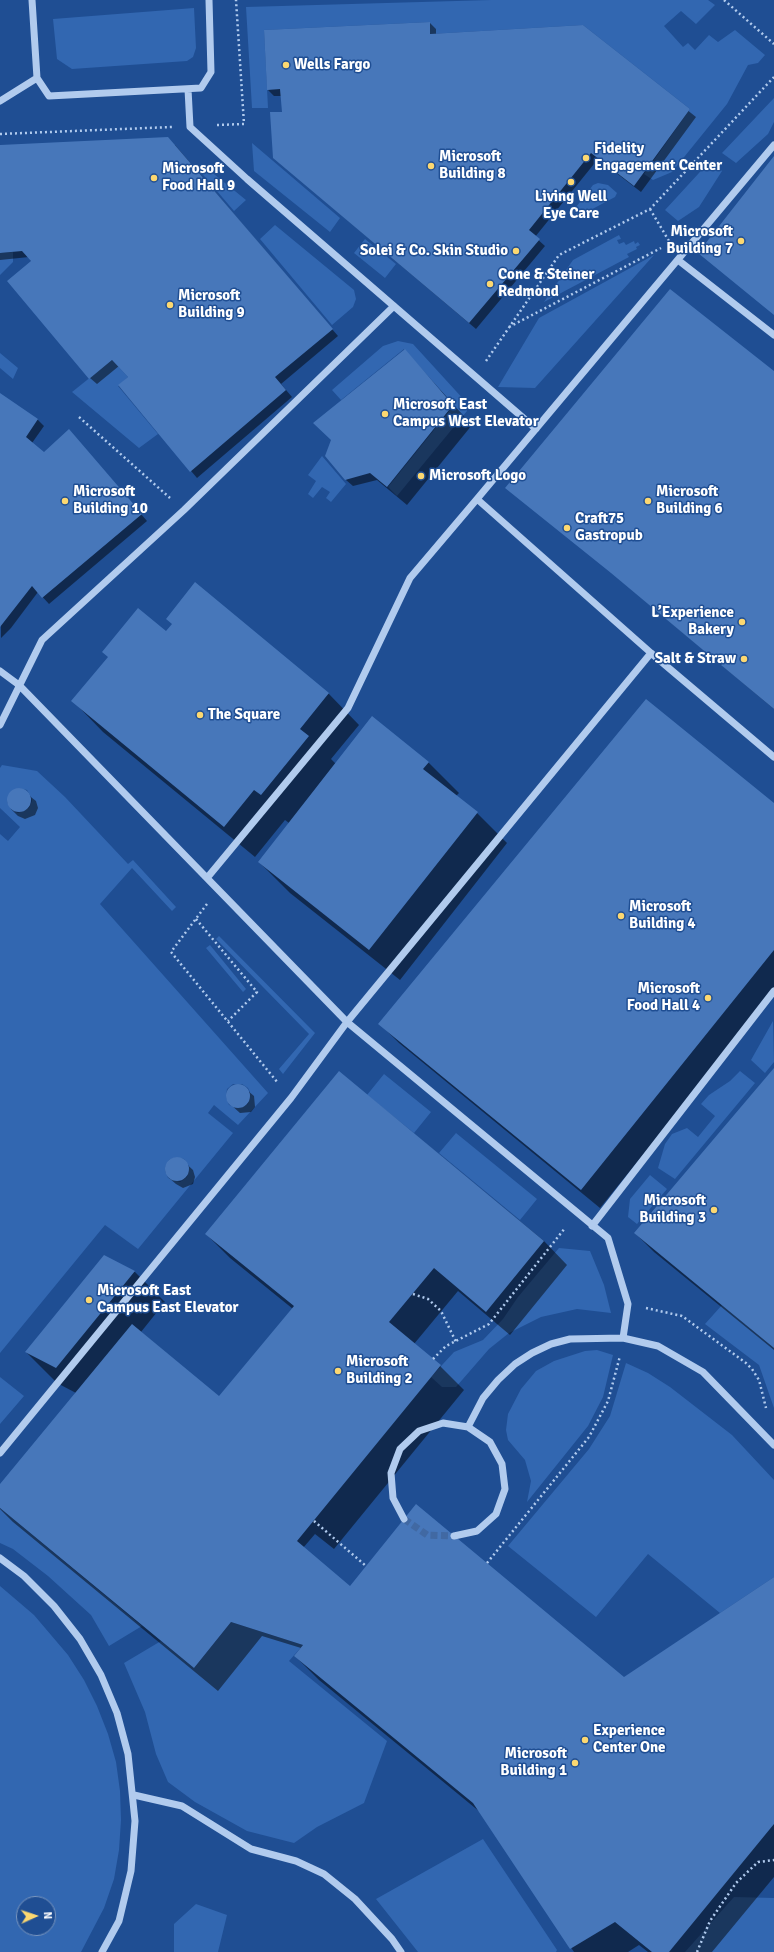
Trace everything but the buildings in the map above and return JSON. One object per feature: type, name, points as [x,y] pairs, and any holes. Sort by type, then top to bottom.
[{"type":"street","points":[[32,0],[37,78],[49,96],[201,88],[211,72],[209,0]]},
{"type":"street","points":[[0,101],[37,78]]},
{"type":"street","points":[[188,89],[190,127],[247,179],[536,429]]},
{"type":"street","points":[[207,878],[348,708],[410,578],[774,145]]},
{"type":"street","points":[[678,260],[774,335]]},
{"type":"street","points":[[0,726],[42,640],[184,510],[394,306]]},
{"type":"street","points":[[477,499],[651,653],[774,757]]},
{"type":"street","points":[[0,1453],[291,1098],[347,1022],[651,653]]},
{"type":"street","points":[[0,670],[19,686],[347,1022],[608,1238],[628,1304],[623,1338]]},
{"type":"street","points":[[592,1226],[774,991]]},
{"type":"street","points":[[468,1427],[483,1398],[498,1380],[515,1364],[532,1353],[551,1344],[570,1339],[623,1338],[658,1346],[703,1372],[774,1445]]},
{"type":"street","points":[[404,1519],[393,1498],[391,1473],[400,1449],[419,1431],[443,1423],[468,1427],[490,1442],[502,1464],[505,1489],[496,1514],[477,1531],[454,1536]]},
{"type":"street","points":[[0,1558],[24,1576],[54,1606],[80,1639],[101,1675],[117,1713],[128,1754],[134,1795],[134,1846],[120,1921],[102,1952]]},
{"type":"street","points":[[134,1795],[182,1806],[251,1848],[296,1861],[324,1874],[355,1899],[392,1939],[401,1952]]},
{"type":"path","points":[[0,134],[244,124],[236,0]]},
{"type":"path","points":[[724,0],[774,44]]},
{"type":"path","points":[[475,377],[559,255],[650,209],[774,77]]},
{"type":"path","points":[[650,209],[678,260]]},
{"type":"path","points":[[509,328],[670,243]]},
{"type":"path","points":[[79,417],[184,510]]},
{"type":"path","points":[[228,1021],[258,992],[196,919],[171,952],[277,1082]]},
{"type":"path","points":[[433,1359],[446,1346],[489,1324],[577,1213]]},
{"type":"path","points":[[413,1294],[428,1299],[441,1311],[456,1342]]},
{"type":"path","points":[[628,1304],[682,1316],[746,1363],[759,1380],[765,1407],[770,1412]]},
{"type":"path","points":[[487,1563],[589,1437],[608,1401],[623,1338]]},
{"type":"path","points":[[314,1521],[366,1566]]},
{"type":"path","points":[[697,1952],[710,1921],[736,1883],[758,1862],[774,1860]]},
{"type":"shaded area","points":[[491,0],[708,0],[715,5],[696,24],[681,11],[664,26],[683,47],[688,43],[695,50],[709,35],[718,42],[735,30],[765,55],[758,63],[748,65],[727,104],[672,172],[653,180],[644,174],[690,109],[583,25],[430,34],[430,22],[264,30],[268,108],[252,108],[246,7]]},
{"type":"shaded area","points":[[194,8],[196,48],[193,57],[187,61],[72,69],[57,59],[53,19]]},
{"type":"shaded area","points":[[774,98],[774,122],[768,134],[736,163],[722,153]]},
{"type":"shaded area","points":[[252,143],[340,218],[330,232],[254,171]]},
{"type":"shaded area","points":[[710,161],[722,171],[699,207],[678,221],[665,210]]},
{"type":"shaded area","points":[[204,166],[246,200],[234,211],[199,170]]},
{"type":"shaded area","points":[[598,183],[608,185],[617,193],[615,197],[583,214],[576,214],[573,211],[593,185]]},
{"type":"shaded area","points":[[275,225],[354,290],[356,299],[353,307],[332,325],[260,239]]},
{"type":"shaded area","points":[[619,235],[621,239],[617,240],[619,244],[624,242],[626,245],[634,241],[635,244],[638,242],[640,245],[636,247],[637,249],[627,254],[629,257],[544,302],[573,260]]},
{"type":"shaded area","points":[[365,239],[396,264],[385,278],[354,253]]},
{"type":"shaded area","points":[[13,252],[13,262],[0,275],[0,253]]},
{"type":"shaded area","points":[[654,255],[535,388],[498,387],[539,318]]},
{"type":"shaded area","points":[[398,341],[413,344],[466,402],[467,411],[397,496],[388,487],[454,405],[404,349],[341,400],[332,390],[383,346]]},
{"type":"shaded area","points":[[0,353],[18,368],[13,379],[0,368]]},
{"type":"shaded area","points":[[112,360],[128,377],[118,386],[158,434],[139,448],[72,392]]},
{"type":"shaded area","points":[[322,456],[346,484],[331,502],[326,498],[330,492],[322,487],[313,498],[308,494],[316,481],[308,475]]},
{"type":"shaded area","points":[[2,765],[37,771],[65,797],[128,864],[133,860],[176,907],[172,911],[132,868],[100,904],[268,1093],[238,1125],[214,1105],[208,1113],[233,1133],[138,1249],[105,1225],[0,1353],[0,834],[8,841],[20,827],[0,808],[0,768]],"holes":[[[19,788],[27,790],[32,801],[29,808],[18,813],[11,809],[7,802],[9,794]],[[233,1084],[242,1084],[248,1088],[250,1092],[248,1104],[240,1108],[229,1105],[226,1097],[227,1089]],[[176,1157],[184,1159],[189,1166],[187,1177],[180,1182],[168,1178],[165,1167],[169,1160]]]},
{"type":"shaded area","points":[[219,936],[315,1033],[283,1074],[279,1069],[309,1034],[216,939]]},
{"type":"shaded area","points":[[210,945],[246,989],[243,992],[206,948]]},
{"type":"shaded area","points":[[773,1021],[774,1062],[765,1073],[751,1060]]},
{"type":"shaded area","points":[[740,1071],[755,1083],[675,1179],[658,1168],[665,1144],[672,1134],[687,1128],[698,1137],[715,1116],[701,1104],[709,1095],[730,1081]]},
{"type":"shaded area","points":[[384,1074],[431,1112],[414,1133],[367,1095]]},
{"type":"shaded area","points":[[456,1133],[537,1199],[520,1220],[439,1153]]},
{"type":"shaded area","points":[[650,1175],[667,1189],[637,1224],[628,1217],[630,1199]]},
{"type":"shaded area","points":[[559,1248],[590,1251],[604,1285],[611,1313],[577,1309],[541,1317],[509,1333],[489,1349],[456,1387],[442,1387],[431,1377],[454,1352],[483,1340],[503,1319],[518,1297]]},
{"type":"shaded area","points":[[722,1305],[774,1348],[774,1408],[759,1365],[705,1324]]},
{"type":"shaded area","points":[[597,1350],[613,1355],[603,1397],[588,1426],[527,1502],[531,1481],[525,1460],[508,1440],[506,1430],[508,1414],[521,1389],[536,1371],[554,1361],[585,1351]]},
{"type":"shaded area","points":[[626,1363],[648,1373],[670,1387],[732,1435],[774,1480],[774,1577],[720,1613],[648,1554],[596,1617],[508,1546],[589,1449],[610,1416]]},
{"type":"shaded area","points":[[0,1377],[24,1396],[0,1424]]},
{"type":"shaded area","points":[[0,1508],[142,1626],[109,1646],[91,1615],[48,1576],[13,1549],[0,1543]]},
{"type":"shaded area","points":[[0,1586],[34,1615],[68,1655],[84,1680],[97,1706],[108,1734],[116,1762],[120,1791],[121,1820],[119,1850],[114,1879],[104,1908],[81,1952],[0,1952]]},
{"type":"shaded area","points":[[231,1622],[303,1645],[289,1661],[387,1741],[364,1803],[317,1827],[294,1843],[247,1831],[195,1802],[168,1782],[156,1754],[145,1712],[124,1663],[161,1641],[194,1668]]},
{"type":"shaded area","points":[[483,1839],[557,1950],[556,1952],[418,1952],[376,1899]]},
{"type":"shaded area","points":[[734,1897],[774,1898],[774,1952],[685,1952]]},
{"type":"shaded area","points":[[196,1904],[227,1915],[218,1952],[174,1952],[174,1924]]},
{"type":"tunnel","points":[[404,1519],[427,1535],[454,1536]]},
{"type":"place","name":"Wells Fargo","points":[[286,65]]},
{"type":"place","name":"Fidelity Engagement Center","points":[[586,158]]},
{"type":"place","name":"Microsoft Building 8","points":[[431,166]]},
{"type":"place","name":"Microsoft Food Hall 9","points":[[154,178]]},
{"type":"place","name":"Living Well Eye Care","points":[[571,182]]},
{"type":"place","name":"Microsoft Building 7","points":[[741,241]]},
{"type":"place","name":"Solei & Co. Skin Studio","points":[[516,251]]},
{"type":"place","name":"Cone & Steiner Redmond","points":[[490,284]]},
{"type":"place","name":"Microsoft Building 9","points":[[170,305]]},
{"type":"place","name":"Microsoft East Campus West Elevator","points":[[385,414]]},
{"type":"place","name":"Microsoft Logo","points":[[421,476]]},
{"type":"place","name":"Microsoft Building 10","points":[[65,501]]},
{"type":"place","name":"Microsoft Building 6","points":[[648,501]]},
{"type":"place","name":"Craft75 Gastropub","points":[[567,528]]},
{"type":"place","name":"L’Experience Bakery","points":[[742,622]]},
{"type":"place","name":"Salt & Straw","points":[[744,659]]},
{"type":"place","name":"The Square","points":[[200,715]]},
{"type":"place","name":"Microsoft Building 4","points":[[621,916]]},
{"type":"place","name":"Microsoft Food Hall 4","points":[[708,998]]},
{"type":"place","name":"Microsoft Building 3","points":[[714,1210]]},
{"type":"place","name":"Microsoft East Campus East Elevator","points":[[89,1300]]},
{"type":"place","name":"Microsoft Building 2","points":[[338,1371]]},
{"type":"place","name":"Experience Center One","points":[[585,1740]]},
{"type":"place","name":"Microsoft Building 1","points":[[575,1763]]}]
